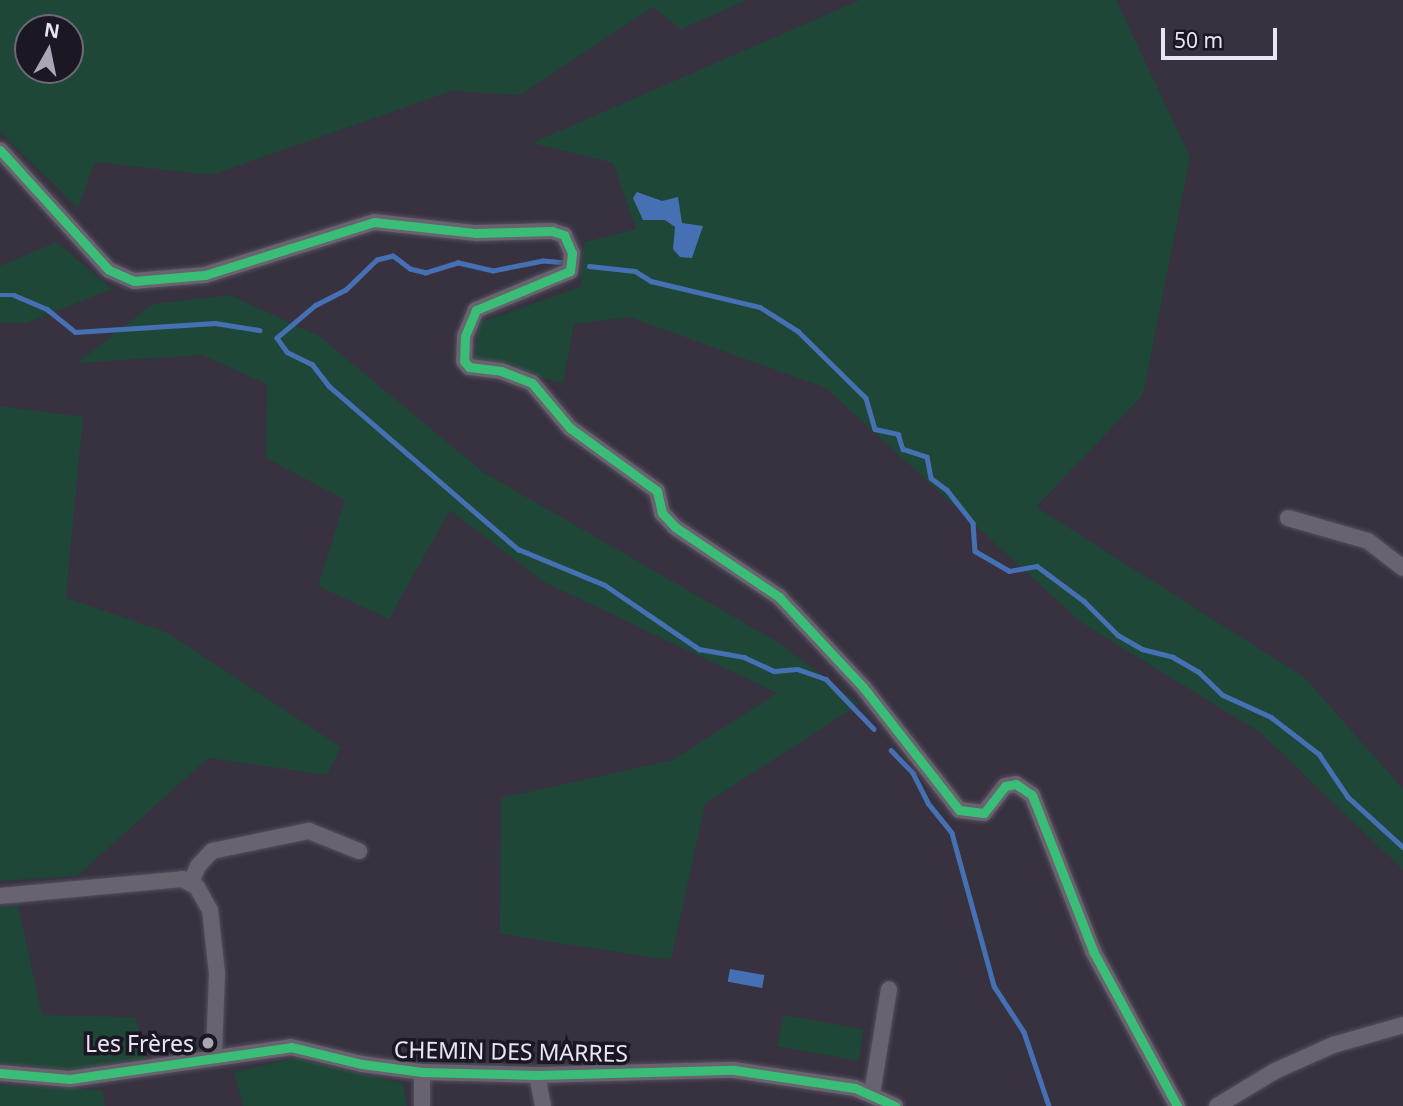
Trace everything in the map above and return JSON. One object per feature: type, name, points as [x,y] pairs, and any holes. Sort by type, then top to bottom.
[{"type":"street","points":[[0,150],[109,270],[134,281],[205,275],[374,222],[392,221],[476,233],[552,231],[565,234],[572,253],[570,271],[476,310],[465,336],[464,361],[469,367],[501,371],[532,383],[570,428],[657,491],[662,513],[675,527],[779,597],[863,687],[959,810],[984,813],[1005,786],[1016,784],[1032,795],[1093,951],[1177,1106]]},
{"type":"street","points":[[1288,518],[1368,541],[1403,568]]},
{"type":"street","points":[[191,883],[198,866],[212,851],[309,831],[359,851]]},
{"type":"street","points":[[0,896],[182,879],[191,883],[210,910],[217,990],[214,1055]]},
{"type":"street","points":[[872,1094],[889,989]]},
{"type":"street","points":[[1217,1106],[1275,1071],[1333,1045],[1403,1025]]},
{"type":"street","name":"CHEMIN DES MARRES","points":[[0,1073],[69,1079],[214,1055],[291,1047],[362,1064],[422,1072],[537,1075],[734,1070],[814,1080],[872,1094],[895,1106]]},
{"type":"street","points":[[422,1072],[422,1106]]},
{"type":"street","points":[[537,1075],[543,1106]]},
{"type":"green space","points":[[0,0],[747,0],[681,29],[653,7],[520,95],[452,91],[211,175],[95,162],[78,208],[0,132]]},
{"type":"green space","points":[[860,0],[1116,0],[1190,157],[1143,395],[1036,507],[1304,677],[1403,789],[1403,870],[1261,733],[1082,623],[826,388],[629,317],[574,324],[563,383],[475,360],[478,323],[580,287],[584,242],[636,229],[613,163],[532,143]]},
{"type":"green space","points":[[56,242],[112,289],[27,323],[0,323],[0,266]]},
{"type":"green space","points":[[230,295],[319,336],[483,472],[779,643],[859,704],[705,804],[671,960],[500,934],[501,798],[673,760],[777,693],[544,582],[450,510],[389,619],[318,586],[345,500],[266,458],[267,384],[202,355],[77,363],[153,304]]},
{"type":"green space","points":[[0,406],[83,417],[66,598],[166,632],[341,747],[327,775],[208,758],[77,876],[0,881]]},
{"type":"green space","points":[[18,905],[42,1015],[135,1017],[147,1060],[71,1070],[0,1063],[0,906]]},
{"type":"green space","points":[[783,1015],[864,1029],[858,1061],[777,1047]]},
{"type":"green space","points":[[297,1058],[403,1084],[407,1106],[243,1106],[234,1072]]},
{"type":"green space","points":[[0,1085],[102,1090],[105,1106],[0,1106]]},
{"type":"water","points":[[637,192],[662,201],[678,197],[682,223],[703,226],[692,258],[680,257],[673,249],[675,227],[665,220],[643,220],[633,198]]},
{"type":"water","points":[[730,969],[764,975],[762,988],[728,982]]},
{"type":"waterway","points":[[566,263],[543,261],[493,271],[458,263],[426,273],[410,269],[393,256],[377,260],[346,290],[316,305],[277,338],[287,352],[312,364],[329,386],[518,549],[605,585],[699,649],[744,657],[774,671],[797,669],[826,679],[874,729]]},
{"type":"waterway","points":[[589,266],[635,271],[651,281],[760,307],[798,331],[866,398],[875,429],[898,434],[903,449],[927,457],[931,478],[947,490],[973,523],[975,551],[1009,571],[1037,566],[1084,601],[1118,635],[1142,649],[1173,657],[1199,672],[1223,695],[1271,717],[1319,754],[1348,797],[1403,847]]},
{"type":"waterway","points":[[0,295],[14,295],[47,309],[75,332],[215,323],[259,330]]},
{"type":"waterway","points":[[891,750],[913,773],[928,803],[952,833],[994,986],[1024,1032],[1049,1106]]},
{"type":"cycle path","points":[[0,150],[109,270],[134,281],[205,275],[374,222],[476,233],[552,231],[564,235],[572,253],[570,271],[476,310],[465,336],[464,361],[469,367],[501,371],[532,383],[570,428],[657,491],[662,513],[675,527],[779,597],[863,687],[959,810],[984,813],[1005,786],[1016,784],[1032,795],[1093,951],[1177,1106]]},
{"type":"cycle path","points":[[0,1073],[70,1079],[291,1047],[362,1064],[422,1072],[537,1075],[734,1070],[855,1088],[895,1106]]},
{"type":"place","name":"Les Frères","points":[[208,1043]]}]
